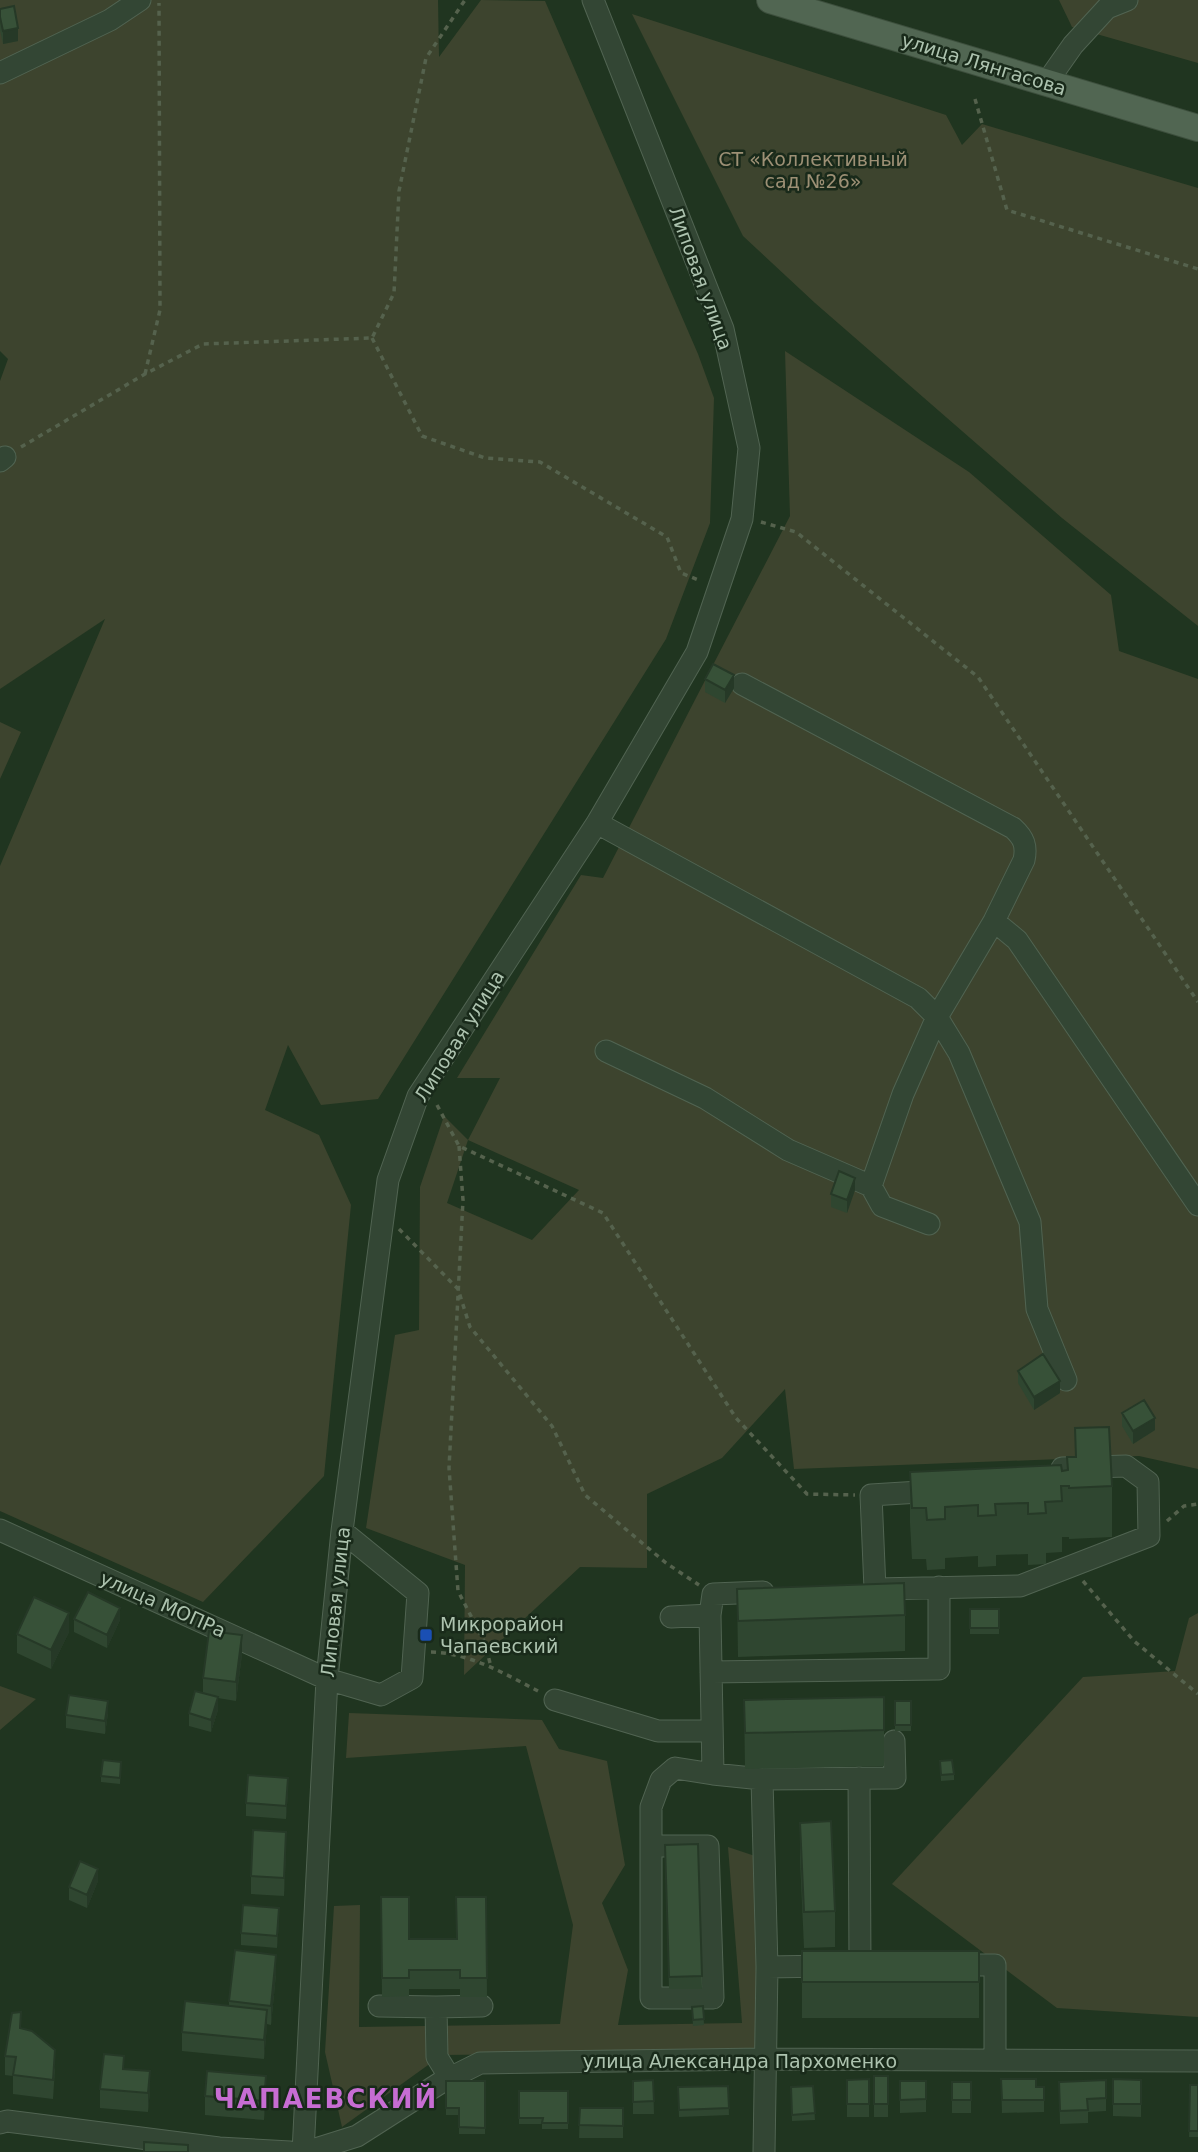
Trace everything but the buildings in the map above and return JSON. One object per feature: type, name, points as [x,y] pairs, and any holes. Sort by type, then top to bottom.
[{"type":"main road","name":"улица Лянгасова","points":[[770,0],[1198,128]]},
{"type":"street","points":[[0,73],[110,20],[140,0]]},
{"type":"street","name":"Липовая улица","points":[[304,2152],[327,1679],[342,1531],[388,1180],[418,1097],[597,823],[697,652],[742,519],[749,447],[723,329],[593,0]]},
{"type":"street","points":[[1047,82],[1073,45],[1113,3]]},
{"type":"street","points":[[742,684],[1013,828],[1022,837],[1026,850],[1024,860],[994,921],[937,1017],[903,1094],[871,1186]]},
{"type":"street","points":[[597,823],[918,998],[937,1017],[959,1053],[1030,1222],[1037,1309],[1066,1380]]},
{"type":"street","points":[[994,921],[1017,940],[1198,1205]]},
{"type":"street","points":[[606,1051],[705,1098],[788,1150],[871,1186],[882,1206],[929,1224]]},
{"type":"street","points":[[848,1590],[1020,1586],[1149,1536],[1148,1482],[1126,1466],[1062,1468],[1063,1484],[1022,1486]]},
{"type":"street","points":[[875,1589],[871,1495],[953,1490]]},
{"type":"street","name":"улица МОПРа","points":[[0,1530],[327,1679],[380,1695],[412,1678],[414,1651]]},
{"type":"street","points":[[342,1531],[418,1593],[414,1651]]},
{"type":"street","points":[[711,1672],[939,1669],[939,1587]]},
{"type":"street","points":[[671,1617],[712,1604],[780,1592]]},
{"type":"street","points":[[712,1604],[713,1774]]},
{"type":"street","points":[[555,1700],[658,1731],[712,1731]]},
{"type":"street","points":[[651,1846],[708,1846],[713,1998],[651,1998],[651,1846],[651,1807],[661,1780],[675,1768],[762,1779],[895,1778],[894,1741]]},
{"type":"street","points":[[762,1779],[767,1967],[764,2152]]},
{"type":"street","points":[[859,1779],[860,1966]]},
{"type":"street","points":[[926,1966],[995,1965],[995,2060]]},
{"type":"street","points":[[767,1967],[886,1966]]},
{"type":"street","points":[[379,2006],[482,2006]]},
{"type":"street","points":[[436,2007],[437,2057],[450,2078]]},
{"type":"street","name":"улица Александра Пархоменко","points":[[304,2152],[356,2136],[450,2078],[480,2063],[765,2059],[1198,2062]]},
{"type":"street","points":[[0,2123],[7,2121],[219,2148],[290,2152]]},
{"type":"path","points":[[145,374],[160,310],[159,0]]},
{"type":"path","points":[[372,338],[394,293],[399,191],[426,58],[465,0]]},
{"type":"path","points":[[975,99],[1007,210],[1198,269]]},
{"type":"path","points":[[3,459],[145,374],[203,344],[372,338]]},
{"type":"path","points":[[372,338],[422,436],[485,458],[540,462],[667,537],[681,573],[719,588]]},
{"type":"path","points":[[761,522],[796,532],[978,677],[1198,1002]]},
{"type":"path","points":[[437,1105],[459,1146],[463,1200],[449,1468],[458,1591],[485,1643],[491,1667]]},
{"type":"path","points":[[459,1146],[603,1213],[736,1418],[807,1494],[871,1495]]},
{"type":"path","points":[[384,1216],[458,1289],[470,1327],[552,1426],[584,1494],[712,1604]]},
{"type":"path","points":[[1149,1536],[1184,1507],[1198,1504]]},
{"type":"path","points":[[1071,1566],[1134,1641],[1198,1694]]},
{"type":"path","points":[[414,1651],[445,1652],[491,1667],[555,1700]]},
{"type":"green space","points":[[0,0],[438,0],[439,57],[481,0],[545,1],[698,354],[714,398],[710,523],[666,639],[378,1099],[321,1105],[288,1045],[265,1110],[319,1135],[351,1205],[324,1476],[203,1602],[0,1511],[0,866],[105,619],[0,689],[0,381],[8,359],[0,351]]},
{"type":"green space","points":[[1059,0],[1198,0],[1198,63],[1072,27]]},
{"type":"green space","name":"СТ «Коллективный сад №26»","points":[[632,14],[946,115],[962,145],[982,124],[1198,188],[1198,626],[1062,518],[815,303],[743,236]]},
{"type":"green space","points":[[785,351],[969,472],[1111,595],[1119,651],[1198,679],[1198,1469],[1139,1456],[794,1469],[785,1389],[722,1458],[647,1494],[647,1568],[580,1567],[464,1675],[465,1565],[366,1528],[395,1335],[419,1330],[420,1187],[444,1116],[468,1140],[500,1078],[457,1078],[581,875],[603,878],[790,516]],"holes":[[[468,1140],[579,1190],[532,1240],[447,1203]]]},
{"type":"green space","points":[[0,722],[21,732],[0,779]]},
{"type":"green space","points":[[1198,1613],[1198,2017],[1057,2008],[892,1884],[1083,1677],[1175,1671],[1189,1618]]},
{"type":"green space","points":[[0,1686],[36,1699],[0,1730]]},
{"type":"green space","points":[[349,1713],[542,1720],[559,1749],[607,1761],[625,1865],[602,1903],[628,1970],[618,2025],[742,2023],[728,1847],[764,1859],[763,2051],[442,2055],[342,2127],[325,2052],[334,1906],[360,1905],[359,2027],[560,2024],[573,1925],[526,1746],[346,1758]]},
{"type":"place","name":"Микрорайон Чапаевский","points":[[426,1635]]},
{"type":"district","name":"ЧАПАЕВСКИЙ","points":[[326,2099]]}]
